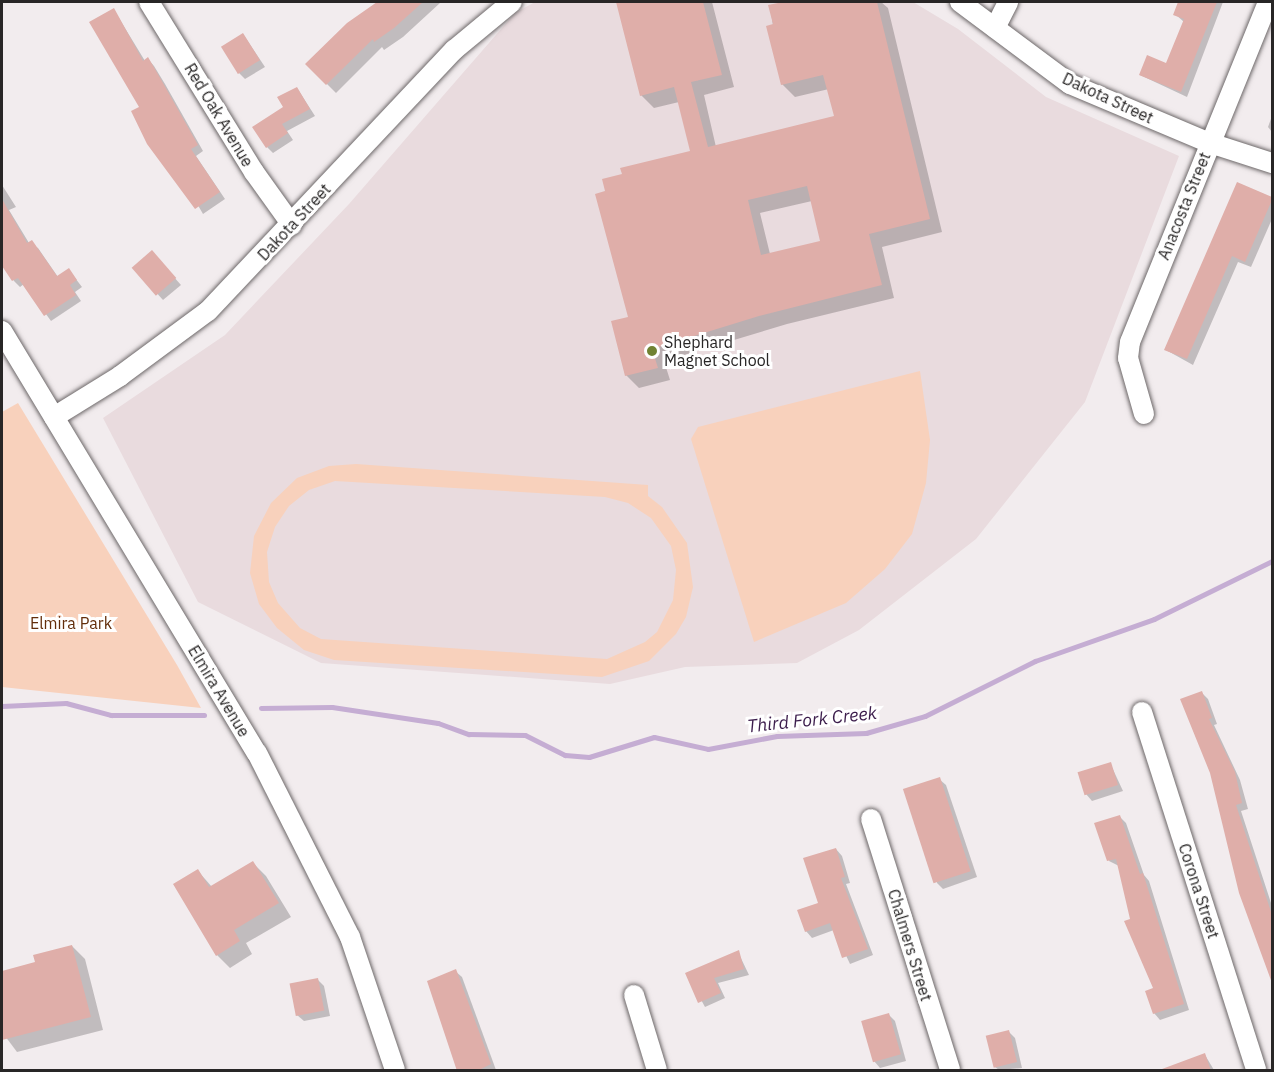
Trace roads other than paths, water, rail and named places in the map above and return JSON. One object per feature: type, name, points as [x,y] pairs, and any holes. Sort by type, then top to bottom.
[{"type":"street","name":"Red Oak Avenue","points":[[149,2],[254,172],[292,225]]},
{"type":"street","name":"Dakota Street","points":[[54,417],[120,376],[198,318],[292,225],[454,50],[512,2]]},
{"type":"street","name":"Dakota Street","points":[[960,2],[1070,84],[1210,143],[1272,163]]},
{"type":"street","points":[[995,28],[1008,2]]},
{"type":"street","name":"Anacosta Street","points":[[1144,414],[1128,358],[1130,342],[1268,2]]},
{"type":"street","name":"Elmira Avenue","points":[[2,331],[267,773],[350,937],[395,1071]]},
{"type":"street","name":"Corona Street","points":[[1142,712],[1256,1071]]},
{"type":"street","name":"Chalmers Street","points":[[872,819],[950,1071]]},
{"type":"street","points":[[634,995],[657,1071]]},
{"type":"waterway","name":"Third Fork Creek","points":[[261,708],[332,707],[438,723],[469,734],[525,735],[565,755],[589,757],[654,737],[708,749],[777,736],[866,733],[925,716],[1035,661],[1154,619],[1272,561]]},
{"type":"waterway","name":"Third Fork Creek","points":[[2,706],[66,703],[111,715],[204,715]]},
{"type":"place","name":"Shephard Magnet School","points":[[652,351]]},
{"type":"park label","name":"Elmira Park","points":[[71,623]]}]
